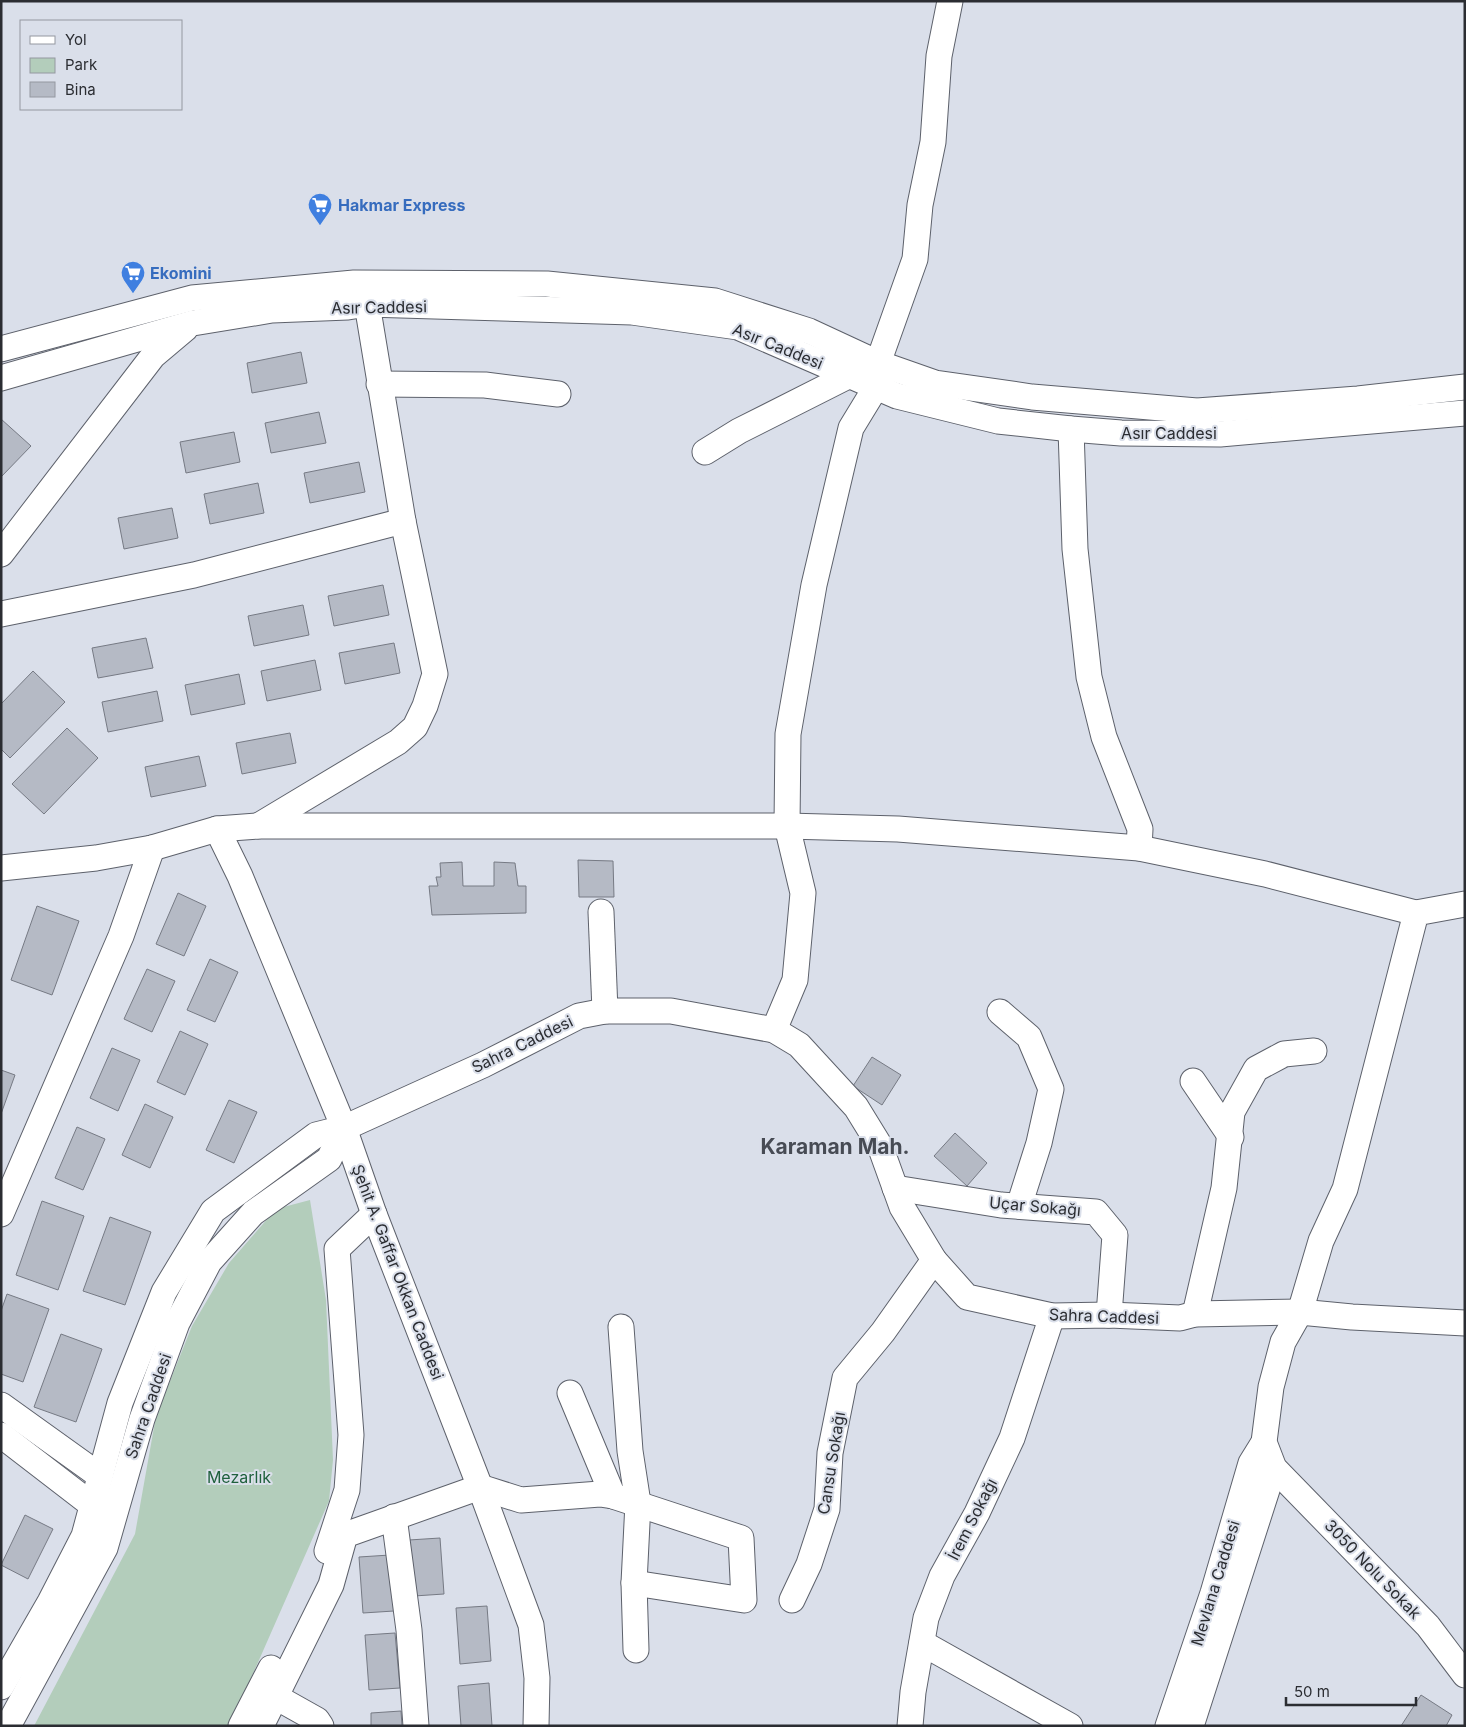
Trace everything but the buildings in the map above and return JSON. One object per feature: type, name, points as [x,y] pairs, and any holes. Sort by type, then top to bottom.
[{"type":"street","points":[[774,1030],[795,980],[803,893],[787,826],[788,734],[814,585],[851,428],[877,374],[915,259],[920,205],[932,142],[940,56],[950,1]]},
{"type":"street","name":"Asır Caddesi","points":[[1,349],[192,298],[354,283],[547,284],[715,301],[809,331],[877,374],[897,396],[998,421],[1121,433],[1220,434],[1465,413]]},
{"type":"street","points":[[258,826],[398,742],[415,727],[425,706],[435,674],[403,521],[367,304]]},
{"type":"street","name":"Asır Caddesi","points":[[1,378],[193,323],[272,310],[367,304],[632,312],[738,327],[850,375],[877,374],[1032,397],[1197,411],[1358,399],[1465,387]]},
{"type":"street","points":[[1,554],[153,356],[193,323]]},
{"type":"street","points":[[705,452],[740,431],[850,375]]},
{"type":"street","points":[[379,384],[485,386],[558,394]]},
{"type":"street","points":[[1071,429],[1075,549],[1090,677],[1104,737],[1140,829],[1139,848]]},
{"type":"street","points":[[1,614],[194,575],[403,521]]},
{"type":"street","points":[[1,868],[96,858],[152,848],[217,829],[258,826],[787,826],[898,829],[1139,848],[1265,874],[1416,913],[1465,904]]},
{"type":"street","name":"Şehit A. Gaffar Okkan Caddesi","points":[[217,829],[240,876],[344,1128],[374,1214],[480,1487],[531,1625],[537,1678],[536,1726]]},
{"type":"street","points":[[1,1214],[121,936],[152,848]]},
{"type":"street","points":[[601,912],[605,1011]]},
{"type":"street","points":[[1274,1468],[1264,1442],[1271,1388],[1283,1342],[1300,1312],[1322,1241],[1345,1189],[1416,913]]},
{"type":"street","name":"Sahra Caddesi","points":[[1,1687],[50,1602],[84,1536],[120,1403],[164,1292],[213,1211],[316,1135],[344,1128],[482,1064],[579,1016],[605,1011],[671,1011],[774,1030],[799,1044],[856,1107],[880,1146],[902,1207],[934,1260],[967,1297],[1052,1316],[1109,1315],[1180,1318],[1196,1314],[1300,1312],[1352,1317],[1465,1323]]},
{"type":"street","points":[[1000,1012],[1029,1037],[1051,1090],[1039,1143],[1019,1206]]},
{"type":"street","points":[[1196,1314],[1224,1188],[1231,1137],[1232,1112],[1256,1069],[1284,1054],[1314,1050]]},
{"type":"street","points":[[1193,1081],[1231,1137]]},
{"type":"street","name":"Sahra Caddesi","points":[[8,1726],[105,1548],[142,1419],[177,1324],[209,1262],[253,1213],[329,1159],[344,1128]]},
{"type":"street","name":"Uçar Sokağı","points":[[895,1188],[1019,1206],[1096,1212],[1115,1235],[1109,1315]]},
{"type":"street","points":[[241,1726],[304,1608],[338,1523],[347,1490],[351,1435],[338,1249],[374,1214]]},
{"type":"street","name":"Cansu Sokağı","points":[[792,1600],[809,1564],[827,1509],[830,1454],[846,1378],[884,1332],[934,1260]]},
{"type":"street","name":"İrem Sokağı","points":[[910,1726],[913,1692],[926,1618],[942,1576],[977,1513],[1012,1438],[1052,1316]]},
{"type":"street","points":[[621,1327],[630,1451],[638,1503],[634,1583],[636,1650]]},
{"type":"street","points":[[570,1393],[613,1496]]},
{"type":"street","points":[[1,1405],[100,1476]]},
{"type":"street","points":[[1,1435],[92,1505]]},
{"type":"street","name":"Mevlana Caddesi","points":[[1168,1726],[1213,1593],[1251,1464],[1264,1442]]},
{"type":"street","name":"Mevlana Caddesi","points":[[1190,1726],[1274,1468]]},
{"type":"street","name":"3050 Nolu Sokak","points":[[1274,1468],[1428,1626],[1465,1675]]},
{"type":"street","points":[[262,1726],[331,1585],[345,1535],[480,1487],[521,1500],[600,1494],[613,1496],[741,1538],[744,1600],[634,1583]]},
{"type":"street","points":[[394,1517],[409,1630],[416,1726]]},
{"type":"street","points":[[922,1643],[1070,1726]]},
{"type":"street","points":[[276,1697],[317,1720],[320,1726]]},
{"type":"green space","name":"Mezarlık","points":[[310,1200],[326,1300],[333,1460],[329,1501],[230,1726],[34,1726],[135,1534],[156,1416],[192,1326],[229,1263],[276,1209]]},
{"type":"place","name":"Hakmar Express","points":[[320,226]]},
{"type":"place","name":"Ekomini","points":[[133,294]]},
{"type":"district","name":"Karaman Mah.","points":[[835,1147]]}]
